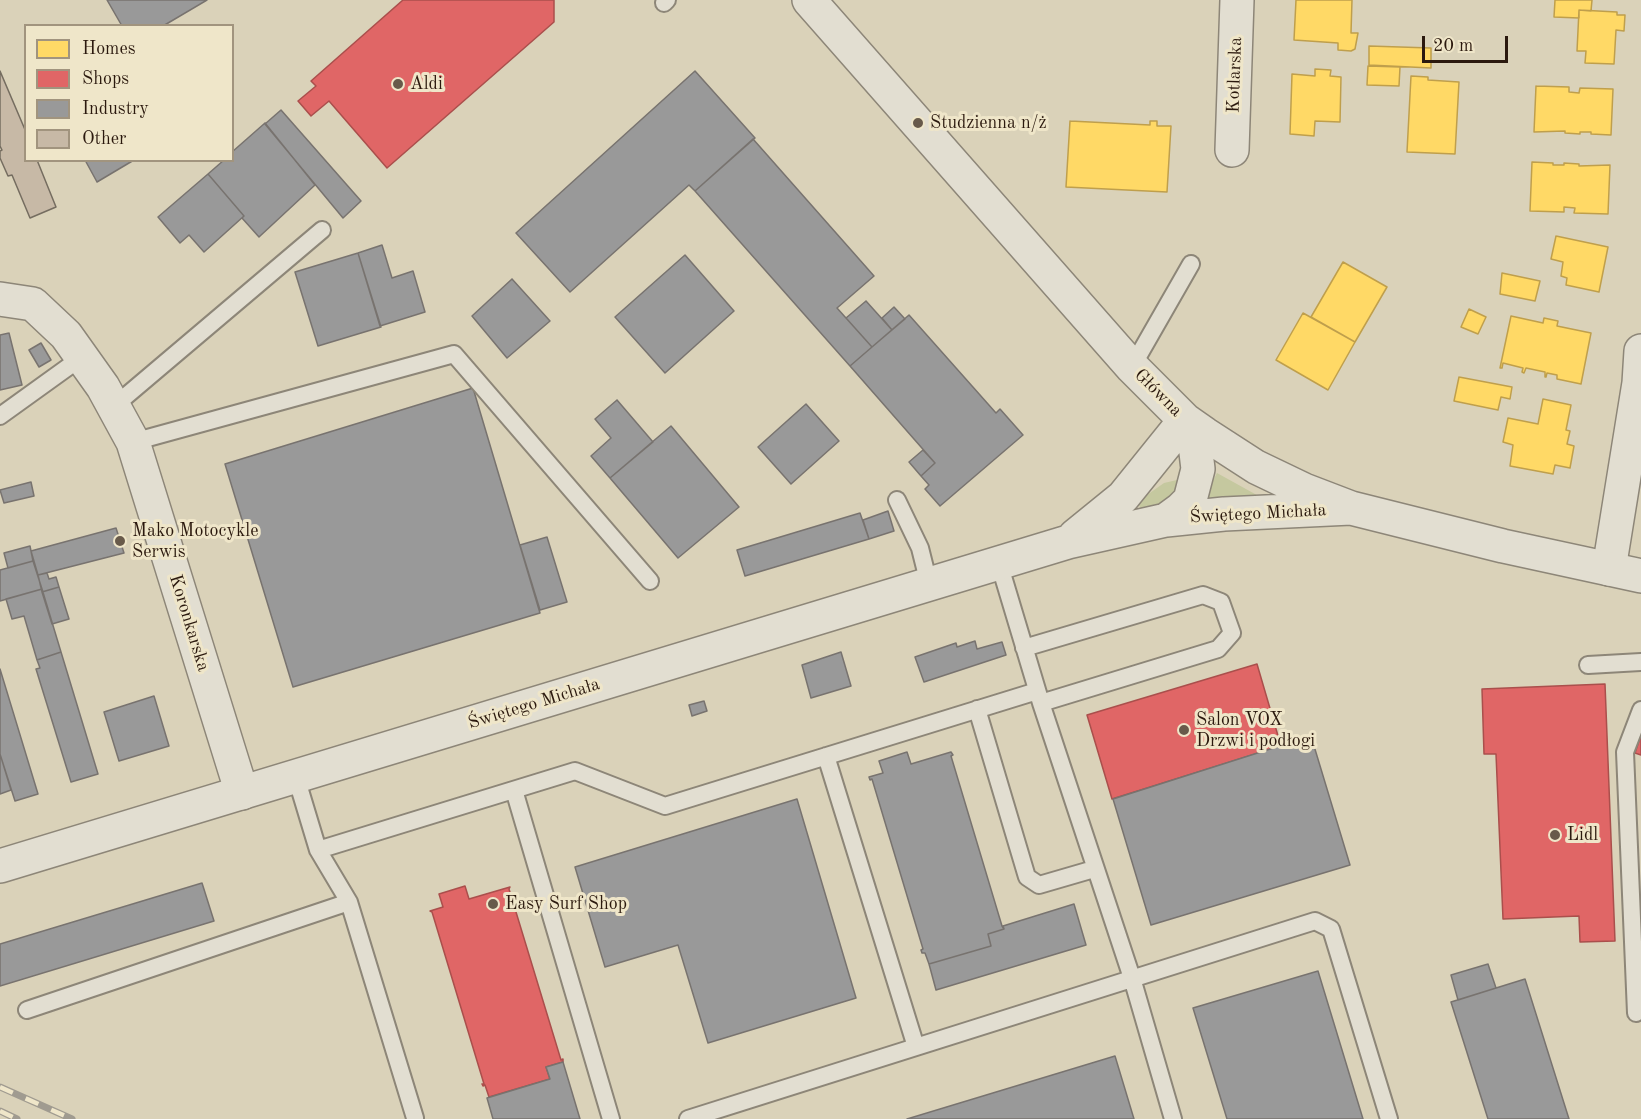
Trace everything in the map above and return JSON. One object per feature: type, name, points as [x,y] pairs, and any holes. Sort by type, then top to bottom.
[{"type":"street","name":"Główna","points":[[809,0],[1132,367],[1185,420],[1256,467],[1304,490],[1351,508],[1503,546],[1641,576]]},
{"type":"street","name":"Kotlarska","points":[[1232,150],[1237,0]]},
{"type":"street","name":"Koronkarska","points":[[0,298],[33,304],[66,335],[103,387],[133,442],[242,793]]},
{"type":"street","points":[[1609,569],[1639,382],[1641,351]]},
{"type":"street","name":"Świętego Michała","points":[[1068,542],[1123,497],[1185,420],[1195,444],[1198,469],[1190,500],[1166,520]]},
{"type":"street","name":"Świętego Michała","points":[[0,866],[1068,542],[1166,520],[1224,514],[1351,508]]},
{"type":"lane","points":[[113,407],[322,230]]},
{"type":"lane","points":[[1132,367],[1191,264]]},
{"type":"lane","points":[[133,442],[454,354],[650,581]]},
{"type":"lane","points":[[0,416],[82,357]]},
{"type":"lane","points":[[897,500],[920,548],[929,584]]},
{"type":"lane","points":[[999,563],[1094,869],[1132,978],[1173,1119]]},
{"type":"lane","points":[[318,850],[575,771],[665,806],[977,709],[1039,697],[1218,649],[1232,633],[1221,602],[1203,595],[1024,648]]},
{"type":"lane","points":[[1588,665],[1641,662]]},
{"type":"lane","points":[[977,709],[1027,877],[1039,885],[1094,869]]},
{"type":"lane","points":[[1636,1013],[1625,752],[1641,710]]},
{"type":"lane","points":[[826,756],[916,1047]]},
{"type":"lane","points":[[296,777],[318,850],[349,902],[415,1118]]},
{"type":"lane","points":[[514,790],[611,1119]]},
{"type":"lane","points":[[27,1010],[349,902]]},
{"type":"lane","points":[[688,1119],[1315,921],[1331,929],[1389,1119]]},
{"type":"green space","points":[[1217,473],[1273,504],[1199,508]]},
{"type":"green space","points":[[1190,477],[1174,500],[1143,512],[1137,502],[1164,483]]},
{"type":"building: Homes","points":[[1296,0],[1352,0],[1351,33],[1358,33],[1355,49],[1338,50],[1338,43],[1294,40]]},
{"type":"building: Homes","points":[[1555,0],[1592,0],[1591,11],[1579,10],[1579,18],[1554,17]]},
{"type":"building: Homes","points":[[1579,10],[1617,12],[1617,15],[1625,15],[1624,31],[1616,30],[1614,64],[1585,63],[1586,51],[1577,51]]},
{"type":"building: Homes","points":[[1369,46],[1431,48],[1431,68],[1369,65]]},
{"type":"building: Homes","points":[[1368,66],[1400,67],[1399,86],[1367,85]]},
{"type":"building: Homes","points":[[1315,69],[1331,70],[1330,76],[1341,77],[1340,122],[1315,121],[1314,136],[1290,134],[1292,74],[1315,76]]},
{"type":"building: Homes","points":[[1411,76],[1428,77],[1428,80],[1459,82],[1455,154],[1407,152]]},
{"type":"building: Homes","points":[[1536,86],[1569,87],[1569,92],[1579,93],[1580,88],[1613,89],[1611,135],[1591,134],[1591,132],[1580,132],[1580,134],[1565,133],[1565,131],[1534,132]]},
{"type":"building: Homes","points":[[1070,121],[1150,125],[1150,121],[1157,121],[1157,126],[1171,126],[1167,192],[1066,187]]},
{"type":"building: Homes","points":[[1532,162],[1553,163],[1553,165],[1579,164],[1579,166],[1610,165],[1608,214],[1574,213],[1575,208],[1564,207],[1564,212],[1530,211]]},
{"type":"building: Homes","points":[[1556,236],[1608,247],[1599,292],[1566,285],[1567,278],[1561,276],[1563,262],[1551,259]]},
{"type":"building: Homes","points":[[1343,262],[1387,287],[1355,342],[1311,317]]},
{"type":"building: Homes","points":[[1502,273],[1540,281],[1535,301],[1500,294]]},
{"type":"building: Homes","points":[[1469,309],[1486,317],[1478,334],[1461,327]]},
{"type":"building: Homes","points":[[1303,313],[1355,342],[1328,390],[1276,360]]},
{"type":"building: Homes","points":[[1511,316],[1543,323],[1544,318],[1558,321],[1557,326],[1591,333],[1581,384],[1557,379],[1557,375],[1547,373],[1545,377],[1545,372],[1526,368],[1524,373],[1523,368],[1503,363],[1500,368]]},
{"type":"building: Homes","points":[[1459,377],[1512,387],[1510,399],[1501,397],[1498,410],[1454,401]]},
{"type":"building: Homes","points":[[1543,399],[1571,405],[1566,430],[1570,431],[1567,444],[1574,446],[1570,468],[1555,465],[1553,474],[1510,466],[1513,445],[1503,442],[1508,418],[1538,424]]},
{"type":"building: Shops","name":"Aldi","points":[[403,0],[554,0],[554,22],[387,168],[329,101],[311,116],[298,101],[316,86],[311,81]]},
{"type":"building: Shops","name":"Salon VOX Drzwi i podłogi","points":[[1257,664],[1281,746],[1112,799],[1087,715]]},
{"type":"building: Shops","name":"Lidl","points":[[1605,684],[1615,941],[1580,942],[1579,916],[1503,919],[1496,754],[1484,754],[1482,689]]},
{"type":"building: Shops","points":[[1641,735],[1641,755],[1635,753]]},
{"type":"building: Shops","points":[[465,886],[469,899],[510,887],[561,1060],[563,1059],[563,1062],[546,1067],[550,1079],[489,1097],[485,1085],[482,1084],[484,1084],[430,911],[443,907],[439,894]]},
{"type":"building: Industry","points":[[107,0],[207,0],[166,24],[121,24]]},
{"type":"building: Industry","points":[[695,71],[755,138],[695,191],[689,185],[570,292],[516,233]]},
{"type":"building: Industry","points":[[281,110],[361,201],[343,218],[265,124]]},
{"type":"building: Industry","points":[[265,123],[315,185],[259,237],[208,174],[222,162],[234,162],[234,150]]},
{"type":"building: Industry","points":[[753,139],[874,276],[837,308],[872,347],[850,366],[695,191]]},
{"type":"building: Industry","points":[[86,162],[131,162],[97,182]]},
{"type":"building: Industry","points":[[208,174],[244,216],[204,252],[189,235],[180,243],[158,217]]},
{"type":"building: Industry","points":[[382,245],[392,278],[413,271],[425,312],[380,326],[358,253]]},
{"type":"building: Industry","points":[[358,253],[381,327],[318,346],[295,272]]},
{"type":"building: Industry","points":[[685,255],[734,311],[665,373],[615,317]]},
{"type":"building: Industry","points":[[512,279],[550,321],[507,358],[472,316]]},
{"type":"building: Industry","points":[[866,301],[892,330],[872,347],[846,318]]},
{"type":"building: Industry","points":[[894,307],[905,319],[892,330],[882,318]]},
{"type":"building: Industry","points":[[909,315],[996,413],[1000,409],[1023,435],[940,506],[925,489],[929,485],[921,476],[935,463],[850,366]]},
{"type":"building: Industry","points":[[9,333],[22,385],[0,390],[0,335]]},
{"type":"building: Industry","points":[[41,343],[51,360],[39,367],[29,350]]},
{"type":"building: Industry","points":[[473,388],[540,613],[293,687],[225,464]]},
{"type":"building: Industry","points":[[617,400],[653,442],[610,478],[591,456],[611,438],[595,419]]},
{"type":"building: Industry","points":[[806,404],[839,441],[791,484],[758,447]]},
{"type":"building: Industry","points":[[671,426],[739,507],[678,558],[610,478]]},
{"type":"building: Industry","points":[[923,450],[935,463],[921,476],[909,462]]},
{"type":"building: Industry","points":[[31,482],[34,496],[4,503],[0,490]]},
{"type":"building: Industry","points":[[888,511],[894,531],[869,539],[863,520]]},
{"type":"building: Industry","points":[[860,513],[869,539],[745,576],[737,550]]},
{"type":"building: Industry","points":[[116,528],[124,553],[38,575],[31,551]]},
{"type":"building: Industry","points":[[547,537],[567,602],[540,610],[520,545]]},
{"type":"building: Industry","points":[[30,546],[33,561],[8,568],[4,553]]},
{"type":"building: Industry","points":[[33,561],[42,589],[0,601],[0,570]]},
{"type":"building: Industry","points":[[47,573],[49,579],[56,577],[59,587],[42,592],[38,575]]},
{"type":"building: Industry","points":[[59,587],[69,619],[52,624],[42,592]]},
{"type":"building: Industry","points":[[42,589],[61,652],[37,660],[24,616],[12,619],[6,599]]},
{"type":"building: Industry","points":[[975,641],[977,649],[1002,642],[1006,655],[924,682],[915,657],[956,643],[957,647]]},
{"type":"building: Industry","points":[[61,652],[98,774],[71,782],[36,669],[40,668],[37,660]]},
{"type":"building: Industry","points":[[841,652],[851,686],[811,698],[802,665]]},
{"type":"building: Industry","points":[[0,669],[38,794],[15,801],[0,754]]},
{"type":"building: Industry","points":[[154,696],[169,746],[119,761],[104,712]]},
{"type":"building: Industry","points":[[704,701],[707,711],[692,716],[689,705]]},
{"type":"building: Industry","points":[[1311,736],[1350,865],[1151,925],[1113,799]]},
{"type":"building: Industry","points":[[907,752],[911,764],[951,752],[953,755],[951,756],[1004,929],[988,934],[991,946],[929,964],[925,953],[921,950],[923,949],[872,779],[870,780],[869,777],[883,773],[879,761]]},
{"type":"building: Industry","points":[[0,754],[11,790],[0,794]]},
{"type":"building: Industry","points":[[797,799],[856,998],[708,1043],[678,945],[605,967],[575,867]]},
{"type":"building: Industry","points":[[202,883],[214,921],[0,986],[0,944]]},
{"type":"building: Industry","points":[[1074,904],[1086,945],[936,990],[929,964],[991,946],[988,934],[1004,929],[1003,926]]},
{"type":"building: Industry","points":[[1488,964],[1496,988],[1458,1000],[1451,975]]},
{"type":"building: Industry","points":[[1318,971],[1363,1119],[1227,1119],[1193,1008]]},
{"type":"building: Industry","points":[[1525,979],[1569,1119],[1488,1119],[1451,1002]]},
{"type":"building: Industry","points":[[1115,1056],[1134,1119],[907,1119]]},
{"type":"building: Industry","points":[[563,1062],[580,1119],[493,1119],[487,1098],[550,1079],[546,1067]]},
{"type":"building: Other","points":[[0,71],[24,127],[24,162],[38,162],[56,207],[30,218],[12,175],[8,176],[0,158],[2,150],[0,146]]},
{"type":"railway","points":[[0,1087],[72,1119]]},
{"type":"railway","points":[[0,1111],[17,1119]]},
{"type":"place","name":"Aldi","points":[[398,84]]},
{"type":"place","name":"Studzienna n/ż","points":[[918,123]]},
{"type":"place","name":"Mako Motocykle Serwis","points":[[120,541]]},
{"type":"place","name":"Salon VOX Drzwi i podłogi","points":[[1184,730]]},
{"type":"place","name":"Lidl","points":[[1555,835]]},
{"type":"place","name":"Easy Surf Shop","points":[[493,904]]}]
